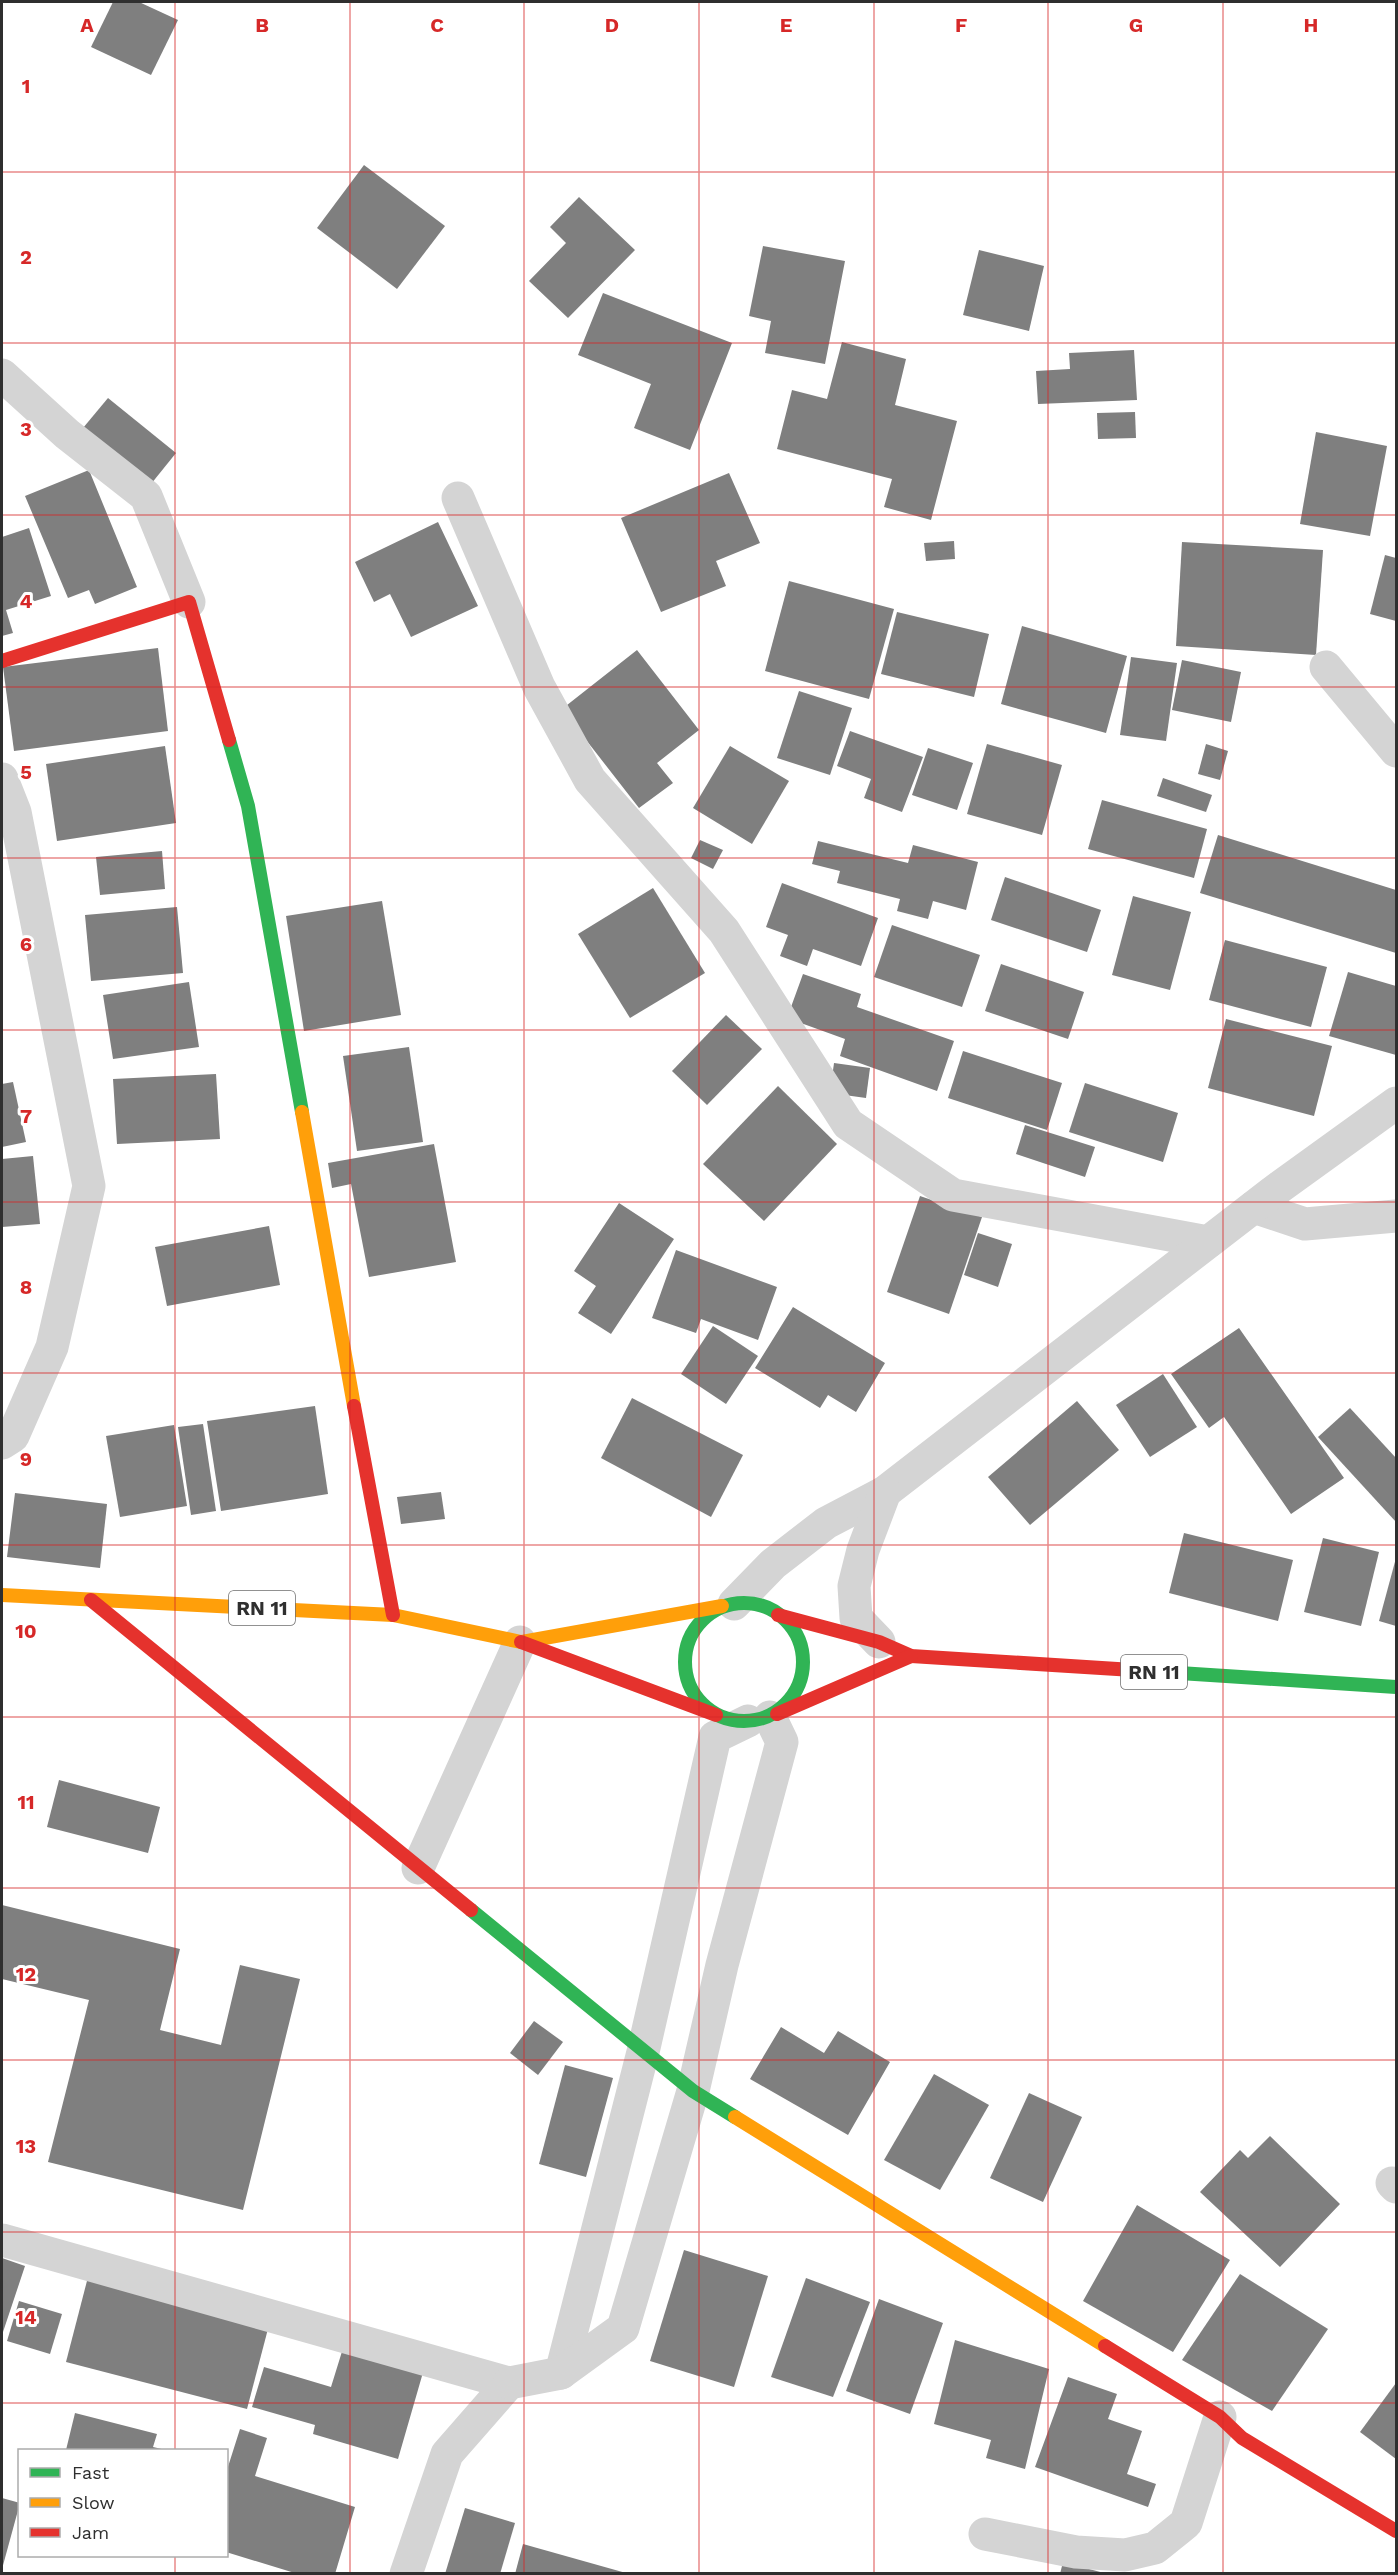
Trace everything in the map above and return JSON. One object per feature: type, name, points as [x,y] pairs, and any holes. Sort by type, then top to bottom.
[{"type":"street","points":[[2,375],[67,435],[146,496],[189,602],[248,806],[393,1615]]},
{"type":"street","points":[[458,498],[539,687],[590,780],[723,931],[848,1124],[953,1195],[1208,1242]]},
{"type":"street","points":[[2,661],[189,602]]},
{"type":"street","points":[[1326,667],[1396,751]]},
{"type":"street","points":[[2,779],[15,812],[89,1186],[52,1347],[13,1436],[2,1443]]},
{"type":"street","points":[[731,1604],[772,1564],[826,1523],[885,1492],[1208,1242],[1396,1103]]},
{"type":"street","points":[[1254,1207],[1305,1224],[1396,1216]]},
{"type":"street","points":[[879,1642],[856,1618],[854,1586],[863,1550],[885,1492]]},
{"type":"street","name":"RN 11","points":[[2,1595],[393,1615],[520,1642],[716,1715]]},
{"type":"street","points":[[91,1600],[693,2091],[1220,2417],[1242,2438],[1396,2531]]},
{"type":"street","points":[[2,2240],[509,2384],[561,2373],[623,2328],[693,2091],[722,1965],[782,1742],[759,1719],[727,1719],[716,1715],[700,1702],[689,1684],[684,1664],[687,1644],[699,1623],[715,1610],[731,1604],[755,1604],[778,1615],[797,1635],[803,1655],[803,1669],[797,1688],[785,1705],[759,1719],[715,1737],[643,2052],[561,2373]]},
{"type":"street","name":"RN 11","points":[[520,1642],[731,1604]]},
{"type":"street","name":"RN 11","points":[[778,1615],[879,1642],[911,1656],[1396,1687]]},
{"type":"street","points":[[418,1868],[520,1642]]},
{"type":"street","name":"RN 11","points":[[759,1719],[911,1656]]},
{"type":"street","points":[[406,2574],[447,2454],[509,2384]]},
{"type":"street","points":[[985,2534],[1076,2552],[1125,2555],[1155,2548],[1186,2523],[1220,2417]]},
{"type":"building","points":[[113,2],[139,2],[178,20],[151,75],[91,47]]},
{"type":"building","points":[[364,165],[445,226],[397,289],[317,228]]},
{"type":"building","points":[[579,197],[635,250],[568,318],[529,281],[566,243],[550,227]]},
{"type":"building","points":[[763,246],[845,261],[825,364],[765,353],[771,321],[749,316]]},
{"type":"building","points":[[979,250],[1044,266],[1029,331],[963,315]]},
{"type":"building","points":[[603,293],[732,343],[690,450],[634,428],[651,384],[578,355]]},
{"type":"building","points":[[842,342],[906,359],[895,405],[957,421],[931,520],[884,507],[892,479],[777,449],[792,390],[827,399]]},
{"type":"building","points":[[1134,350],[1137,400],[1038,404],[1036,371],[1070,369],[1069,353]]},
{"type":"building","points":[[108,398],[176,453],[151,484],[83,428]]},
{"type":"building","points":[[1135,412],[1136,438],[1098,439],[1097,413]]},
{"type":"building","points":[[1316,432],[1387,446],[1370,536],[1300,524]]},
{"type":"building","points":[[89,470],[137,587],[95,604],[89,590],[68,598],[25,496]]},
{"type":"building","points":[[729,473],[760,543],[716,561],[726,586],[661,612],[621,518]]},
{"type":"building","points":[[438,522],[478,606],[411,637],[390,594],[374,602],[355,562]]},
{"type":"building","points":[[29,528],[51,596],[6,610],[13,633],[2,636],[2,537]]},
{"type":"building","points":[[954,541],[955,559],[926,561],[924,543]]},
{"type":"building","points":[[1182,542],[1323,550],[1316,655],[1176,646]]},
{"type":"building","points":[[1385,555],[1396,558],[1396,621],[1370,614]]},
{"type":"building","points":[[789,581],[894,609],[869,699],[765,671]]},
{"type":"building","points":[[897,612],[989,634],[974,697],[881,674]]},
{"type":"building","points":[[1022,626],[1127,656],[1106,733],[1001,704]]},
{"type":"building","points":[[158,648],[168,731],[14,751],[3,667]]},
{"type":"building","points":[[637,650],[699,730],[657,763],[673,783],[639,808],[562,709]]},
{"type":"building","points":[[1131,657],[1177,663],[1166,741],[1120,735]]},
{"type":"building","points":[[1182,660],[1241,672],[1231,722],[1172,710]]},
{"type":"building","points":[[799,691],[852,708],[830,775],[777,758]]},
{"type":"building","points":[[850,731],[923,757],[902,812],[864,798],[871,779],[837,766]]},
{"type":"building","points":[[987,744],[1062,765],[1042,835],[967,814]]},
{"type":"building","points":[[1206,744],[1228,751],[1220,780],[1198,774]]},
{"type":"building","points":[[165,746],[176,823],[57,841],[46,764]]},
{"type":"building","points":[[730,746],[789,781],[752,844],[693,808]]},
{"type":"building","points":[[928,748],[973,763],[957,810],[912,795]]},
{"type":"building","points":[[1163,778],[1212,795],[1206,812],[1157,796]]},
{"type":"building","points":[[1102,800],[1207,829],[1194,878],[1088,849]]},
{"type":"building","points":[[1218,835],[1396,890],[1396,953],[1200,893]]},
{"type":"building","points":[[700,840],[723,850],[713,869],[691,858]]},
{"type":"building","points":[[818,841],[908,863],[913,845],[978,862],[966,910],[933,901],[928,919],[897,911],[900,899],[837,883],[840,871],[812,864]]},
{"type":"building","points":[[162,851],[165,889],[100,895],[96,857]]},
{"type":"building","points":[[1005,877],[1101,910],[1087,952],[991,920]]},
{"type":"building","points":[[782,883],[878,918],[861,966],[813,949],[807,966],[780,956],[788,935],[766,927]]},
{"type":"building","points":[[653,888],[705,973],[630,1018],[578,934]]},
{"type":"building","points":[[1133,896],[1191,912],[1170,990],[1112,975]]},
{"type":"building","points":[[382,901],[401,1015],[304,1031],[286,916]]},
{"type":"building","points":[[177,907],[183,973],[91,981],[85,915]]},
{"type":"building","points":[[892,925],[980,955],[962,1007],[874,977]]},
{"type":"building","points":[[1225,940],[1327,967],[1311,1027],[1209,1000]]},
{"type":"building","points":[[1001,964],[1084,992],[1068,1039],[985,1011]]},
{"type":"building","points":[[1348,972],[1396,986],[1396,1055],[1329,1036]]},
{"type":"building","points":[[803,974],[861,994],[857,1007],[954,1041],[937,1091],[840,1056],[845,1039],[787,1018]]},
{"type":"building","points":[[189,982],[199,1047],[113,1059],[103,995]]},
{"type":"building","points":[[726,1015],[762,1049],[707,1105],[672,1071]]},
{"type":"building","points":[[1226,1019],[1332,1046],[1314,1116],[1208,1088]]},
{"type":"building","points":[[409,1047],[423,1142],[357,1151],[343,1056]]},
{"type":"building","points":[[963,1051],[1062,1083],[1047,1130],[948,1098]]},
{"type":"building","points":[[834,1063],[870,1068],[866,1098],[830,1093]]},
{"type":"building","points":[[216,1074],[220,1139],[117,1144],[113,1079]]},
{"type":"building","points":[[13,1082],[26,1142],[2,1147],[2,1084]]},
{"type":"building","points":[[1085,1083],[1178,1113],[1163,1162],[1069,1132]]},
{"type":"building","points":[[778,1086],[837,1144],[764,1221],[703,1164]]},
{"type":"building","points":[[1025,1125],[1095,1147],[1085,1177],[1016,1154]]},
{"type":"building","points":[[434,1144],[456,1262],[369,1277],[351,1184],[332,1188],[328,1163]]},
{"type":"building","points":[[33,1156],[40,1224],[2,1227],[2,1159]]},
{"type":"building","points":[[920,1196],[982,1217],[949,1314],[887,1292]]},
{"type":"building","points":[[619,1203],[674,1239],[611,1334],[578,1313],[596,1286],[574,1271]]},
{"type":"building","points":[[269,1226],[280,1285],[167,1306],[155,1247]]},
{"type":"building","points":[[978,1233],[1012,1244],[998,1287],[964,1275]]},
{"type":"building","points":[[676,1250],[777,1287],[758,1340],[701,1319],[696,1333],[652,1318]]},
{"type":"building","points":[[793,1307],[885,1363],[856,1412],[828,1395],[820,1408],[755,1368]]},
{"type":"building","points":[[713,1326],[758,1356],[726,1404],[681,1374]]},
{"type":"building","points":[[1239,1328],[1344,1478],[1291,1514],[1224,1417],[1209,1428],[1171,1374]]},
{"type":"building","points":[[1163,1374],[1197,1427],[1150,1457],[1116,1405]]},
{"type":"building","points":[[632,1398],[743,1455],[711,1517],[601,1458]]},
{"type":"building","points":[[1077,1401],[1119,1450],[1030,1525],[988,1477]]},
{"type":"building","points":[[315,1406],[328,1494],[221,1511],[207,1421]]},
{"type":"building","points":[[1350,1408],[1396,1458],[1396,1522],[1318,1437]]},
{"type":"building","points":[[203,1424],[216,1511],[191,1515],[178,1427]]},
{"type":"building","points":[[174,1425],[187,1506],[120,1517],[106,1436]]},
{"type":"building","points":[[441,1492],[445,1519],[401,1524],[397,1497]]},
{"type":"building","points":[[15,1493],[107,1504],[100,1568],[7,1557]]},
{"type":"building","points":[[1184,1533],[1293,1560],[1278,1621],[1169,1593]]},
{"type":"building","points":[[1323,1538],[1379,1552],[1361,1626],[1304,1612]]},
{"type":"building","points":[[1396,1558],[1396,1626],[1379,1621]]},
{"type":"building","points":[[59,1780],[160,1807],[148,1853],[47,1827]]},
{"type":"building","points":[[2,1905],[180,1949],[160,2030],[221,2045],[240,1965],[300,1979],[243,2210],[48,2162],[89,2000],[2,1979]]},
{"type":"building","points":[[534,2021],[563,2042],[538,2075],[510,2053]]},
{"type":"building","points":[[781,2027],[824,2053],[838,2031],[890,2062],[848,2135],[750,2079]]},
{"type":"building","points":[[565,2065],[613,2078],[586,2177],[539,2164]]},
{"type":"building","points":[[934,2074],[989,2105],[940,2190],[884,2160]]},
{"type":"building","points":[[1029,2093],[1082,2117],[1043,2202],[990,2178]]},
{"type":"building","points":[[1270,2136],[1340,2204],[1280,2267],[1200,2192],[1240,2150],[1248,2158]]},
{"type":"building","points":[[1137,2205],[1230,2260],[1173,2352],[1083,2301]]},
{"type":"building","points":[[684,2250],[768,2276],[734,2387],[650,2361]]},
{"type":"building","points":[[2,2258],[25,2266],[2,2335]]},
{"type":"building","points":[[1240,2274],[1328,2329],[1272,2411],[1182,2360]]},
{"type":"building","points":[[88,2277],[269,2325],[247,2409],[66,2362]]},
{"type":"building","points":[[806,2278],[870,2302],[833,2397],[771,2377]]},
{"type":"building","points":[[879,2299],[943,2323],[910,2414],[846,2391]]},
{"type":"building","points":[[19,2301],[62,2314],[50,2354],[7,2341]]},
{"type":"building","points":[[955,2340],[1049,2369],[1025,2469],[986,2458],[991,2440],[934,2424]]},
{"type":"building","points":[[344,2345],[424,2369],[398,2459],[313,2434],[315,2425],[252,2407],[264,2367],[331,2387]]},
{"type":"building","points":[[1068,2377],[1117,2394],[1108,2419],[1142,2431],[1127,2474],[1156,2484],[1148,2507],[1035,2467]]},
{"type":"building","points":[[1396,2383],[1396,2459],[1360,2432]]},
{"type":"building","points":[[75,2413],[157,2434],[153,2447],[162,2449],[66,2449]]},
{"type":"building","points":[[240,2429],[267,2438],[255,2476],[355,2507],[335,2574],[298,2574],[228,2553],[228,2467]]},
{"type":"building","points":[[2,2498],[18,2502],[18,2510],[2,2569]]},
{"type":"building","points":[[465,2508],[515,2523],[500,2574],[445,2574]]},
{"type":"building","points":[[523,2544],[626,2573],[626,2574],[515,2574]]},
{"type":"building","points":[[1063,2562],[1104,2573],[1060,2574]]},
{"type":"traffic: fast","points":[[229,740],[248,806],[302,1112]]},
{"type":"traffic: fast","points":[[744,1603],[767,1607],[786,1620],[799,1639],[803,1662],[799,1685],[786,1704],[767,1717],[744,1721],[721,1717],[702,1704],[689,1685],[685,1662],[689,1639],[702,1620],[721,1607],[744,1603]]},
{"type":"traffic: fast","points":[[1133,1670],[1396,1687]]},
{"type":"traffic: fast","points":[[471,1910],[693,2091],[735,2117]]},
{"type":"traffic: slow","points":[[302,1112],[354,1406]]},
{"type":"traffic: slow","points":[[2,1595],[393,1615],[521,1642]]},
{"type":"traffic: slow","points":[[522,1642],[722,1606]]},
{"type":"traffic: slow","points":[[735,2117],[1105,2346]]},
{"type":"traffic: jam","points":[[2,661],[189,602],[229,740]]},
{"type":"traffic: jam","points":[[354,1406],[393,1615]]},
{"type":"traffic: jam","points":[[91,1600],[471,1910]]},
{"type":"traffic: jam","points":[[778,1615],[879,1642],[911,1656],[1133,1670]]},
{"type":"traffic: jam","points":[[521,1642],[716,1715]]},
{"type":"traffic: jam","points":[[777,1714],[911,1656]]},
{"type":"traffic: jam","points":[[1105,2346],[1220,2417],[1242,2438],[1396,2531]]}]
